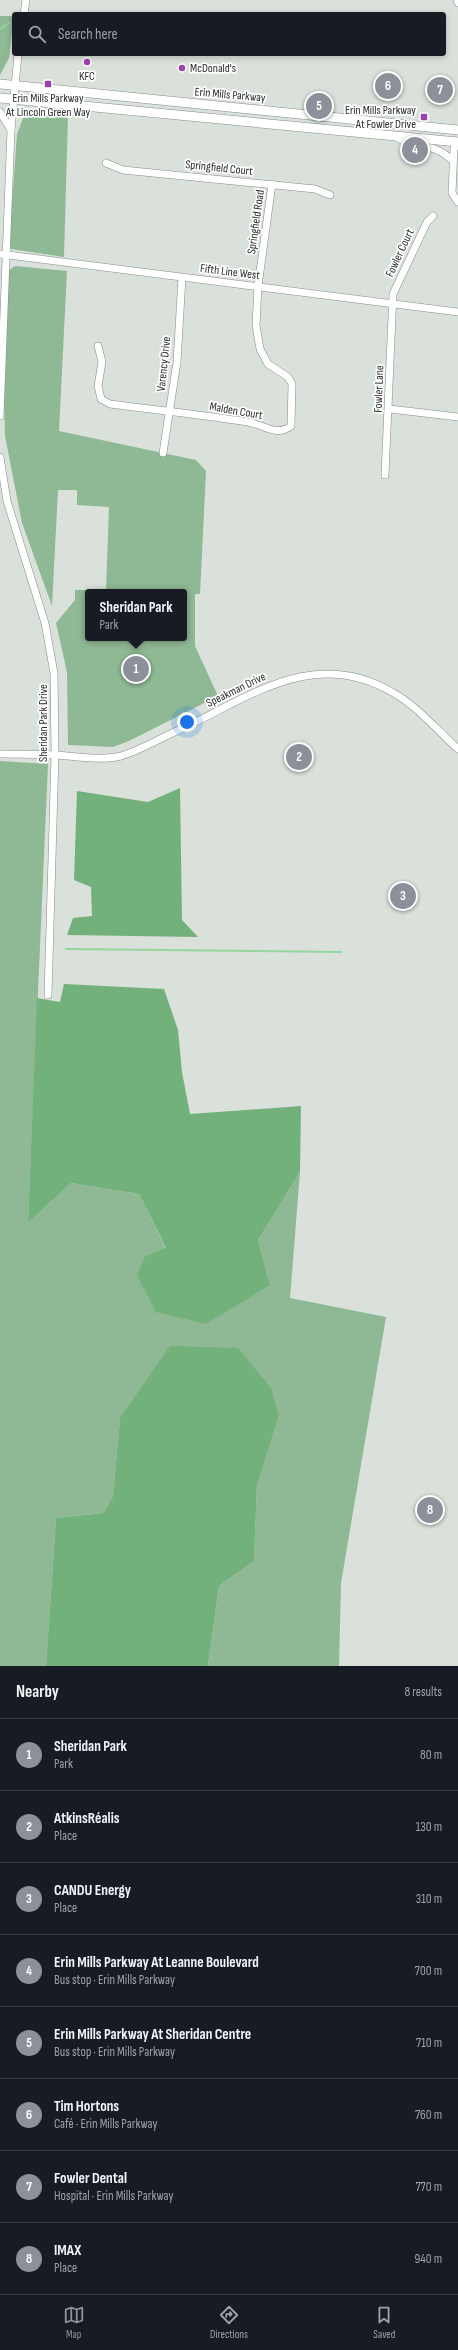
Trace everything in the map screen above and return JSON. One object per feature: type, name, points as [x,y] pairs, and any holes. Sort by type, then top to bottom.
[{"type":"main road","name":"Erin Mills Parkway","points":[[0,84],[458,130]]},
{"type":"main road","name":"Erin Mills Parkway","points":[[0,98],[458,144]]},
{"type":"street","points":[[24,12],[26,0]]},
{"type":"street","points":[[0,416],[4,255],[13,99],[18,56]]},
{"type":"street","points":[[0,112],[11,130]]},
{"type":"street","points":[[398,138],[406,143],[433,147],[453,161]]},
{"type":"street","points":[[458,144],[454,148],[452,193],[458,202]]},
{"type":"street","name":"Springfield Court","points":[[106,164],[123,170],[316,189],[330,195]]},
{"type":"street","name":"Springfield Road","points":[[258,286],[272,184]]},
{"type":"street","name":"Fowler Court","points":[[392,303],[393,294],[426,222],[433,216]]},
{"type":"street","name":"Fifth Line West","points":[[4,255],[458,312]]},
{"type":"street","name":"Varency Drive","points":[[164,453],[177,362],[182,278]]},
{"type":"street","name":"Malden Court","points":[[98,346],[102,362],[98,386],[101,399],[110,404],[249,423],[277,432],[284,431],[291,426],[292,384],[288,377],[268,364],[260,349],[257,338],[258,286]]},
{"type":"street","name":"Fowler Lane","points":[[385,475],[390,409],[392,303]]},
{"type":"street","points":[[390,409],[458,417]]},
{"type":"street","name":"Sheridan Park Drive","points":[[0,457],[7,501],[45,623],[54,673],[55,755],[48,995]]},
{"type":"street","name":"Speakman Drive","points":[[0,754],[104,758],[121,756],[201,720],[264,687],[292,678],[322,673],[352,677],[392,692],[411,706],[458,749]]},
{"type":"green space","points":[[0,16],[12,16],[9,58],[0,75]]},
{"type":"green space","points":[[30,113],[68,115],[64,257],[11,249],[9,244],[17,134],[23,118]]},
{"type":"green space","points":[[15,266],[67,271],[59,431],[196,460],[206,471],[200,594],[195,594],[195,646],[218,696],[129,741],[113,747],[68,745],[67,672],[56,623],[75,600],[75,590],[85,590],[85,641],[187,641],[187,589],[106,589],[109,507],[77,505],[77,490],[58,490],[52,606],[22,523],[5,436],[4,399],[8,271]]},
{"type":"green space","points":[[0,761],[48,764],[28,1221],[71,1183],[139,1194],[166,1249],[145,1256],[270,1285],[258,1240],[300,1172],[290,1298],[386,1317],[341,1583],[339,1666],[208,1666],[219,1586],[254,1561],[257,1486],[279,1416],[120,1418],[113,1496],[103,1513],[56,1518],[46,1666],[0,1666]]},
{"type":"green space","points":[[180,788],[182,920],[198,937],[67,935],[73,918],[92,916],[91,887],[74,880],[77,791],[148,802]]},
{"type":"green space","points":[[64,984],[164,989],[178,1030],[182,1072],[190,1114],[301,1106],[300,1172],[258,1240],[270,1285],[206,1324],[156,1312],[137,1275],[145,1256],[166,1248],[139,1194],[71,1183],[28,1222],[37,998],[60,1002]]},
{"type":"green space","points":[[170,1346],[238,1348],[271,1388],[279,1416],[257,1486],[254,1561],[219,1586],[208,1666],[46,1666],[56,1518],[103,1513],[113,1496],[120,1418]]},
{"type":"waterway","points":[[0,29],[9,23]]},
{"type":"waterway","points":[[66,949],[341,952]]},
{"type":"place","name":"KFC","points":[[87,62]]},
{"type":"place","name":"McDonald's","points":[[182,68]]},
{"type":"place","name":"Erin Mills Parkway At Lincoln Green Way","points":[[48,84]]},
{"type":"place","name":"Tim Hortons","points":[[388,86]]},
{"type":"place","name":"Fowler Dental","points":[[440,90]]},
{"type":"place","name":"Erin Mills Parkway At Sheridan Centre","points":[[319,106]]},
{"type":"place","name":"Erin Mills Parkway At Fowler Drive","points":[[424,117]]},
{"type":"place","name":"Erin Mills Parkway At Leanne Boulevard","points":[[415,150]]},
{"type":"place","name":"Sheridan Park","points":[[136,669]]},
{"type":"place","name":"AtkinsRéalis","points":[[299,757]]},
{"type":"place","name":"CANDU Energy","points":[[403,896]]},
{"type":"place","name":"IMAX","points":[[430,1510]]}]
